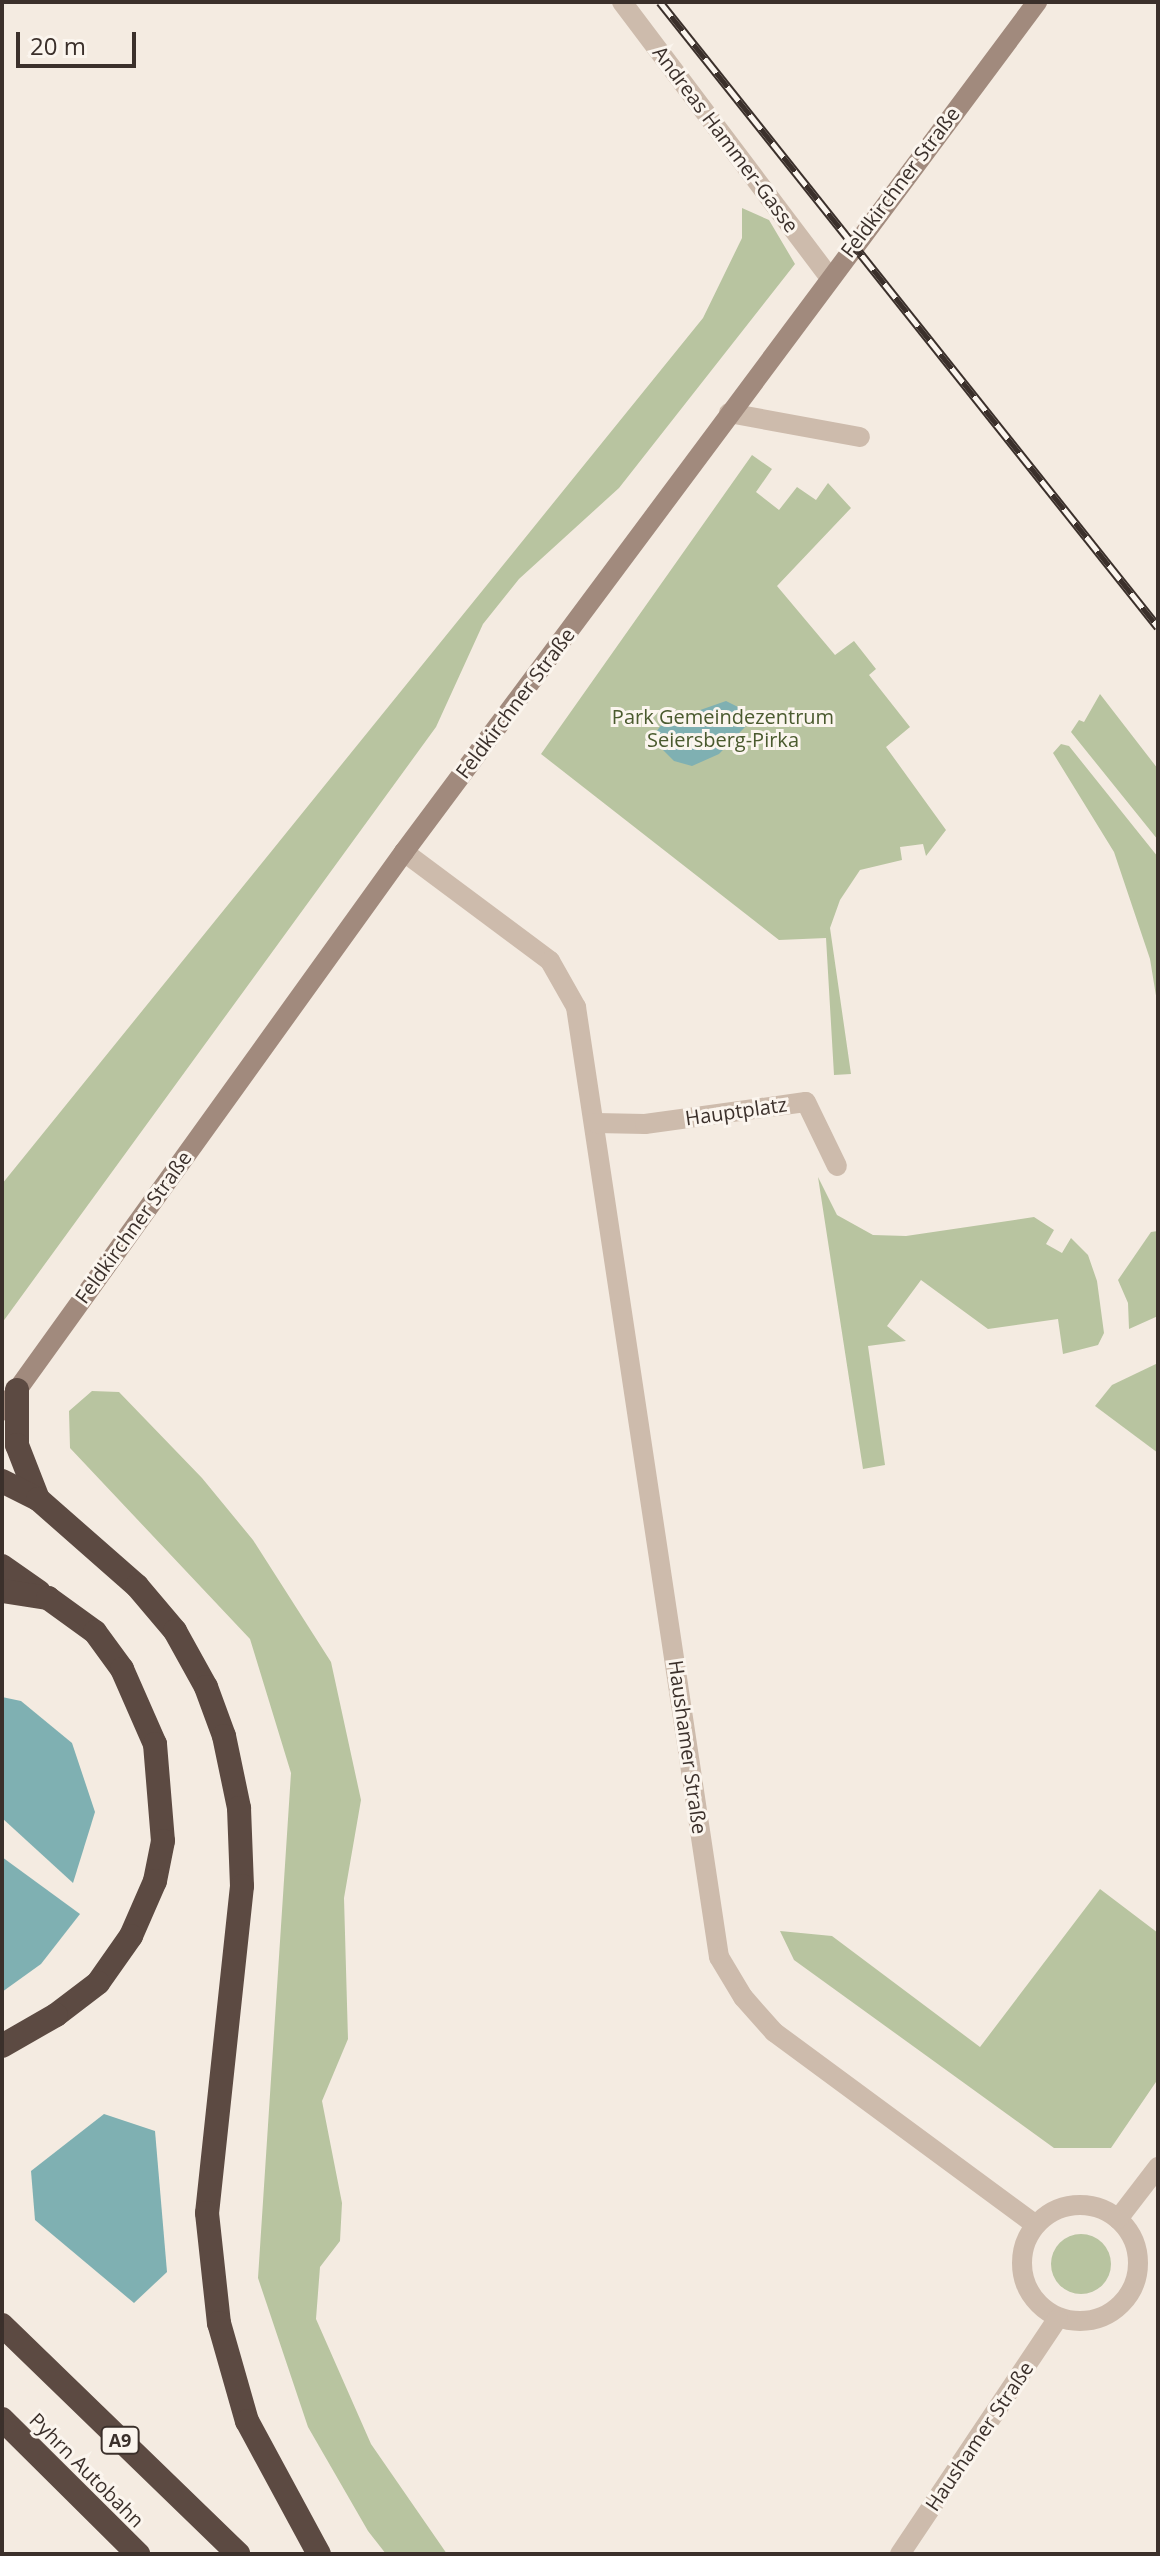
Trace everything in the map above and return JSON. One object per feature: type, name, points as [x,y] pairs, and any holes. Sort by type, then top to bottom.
[{"type":"highway","points":[[17,1390],[17,1445],[38,1499]]},
{"type":"highway","points":[[2,1481],[38,1499],[103,1551],[175,1631],[206,1687],[224,1736],[239,1808],[242,1886],[207,2213],[219,2323],[247,2421],[319,2554]]},
{"type":"highway","points":[[2,1566],[95,1632],[142,1707],[155,1744],[163,1841],[155,1881],[131,1936],[98,1983],[56,2015],[2,2046]]},
{"type":"highway","points":[[2,1591],[48,1598]]},
{"type":"highway","name":"A9","points":[[2,2325],[238,2554]]},
{"type":"highway","name":"Pyhrn Autobahn","points":[[2,2419],[138,2554]]},
{"type":"main road","name":"Feldkirchner Straße","points":[[2,1411],[404,852],[829,277],[1037,2]]},
{"type":"street","name":"Andreas Hammer-Gasse","points":[[622,2],[829,277]]},
{"type":"street","points":[[729,413],[860,437]]},
{"type":"street","name":"Haushamer Straße","points":[[404,852],[550,961],[576,1007],[596,1123],[719,1957],[743,1997],[774,2032],[1036,2225]]},
{"type":"street","name":"Hauptplatz","points":[[596,1123],[645,1124],[806,1102],[837,1166]]},
{"type":"street","points":[[1118,2219],[1158,2167]]},
{"type":"street","points":[[1085,2205],[1118,2219],[1138,2250],[1135,2286],[1125,2301],[1094,2320],[1058,2318],[1036,2301],[1023,2277],[1022,2259],[1036,2225],[1066,2206],[1085,2205]]},
{"type":"street","name":"Haushamer Straße","points":[[900,2554],[1058,2318]]},
{"type":"green space","points":[[742,208],[769,220],[795,264],[619,488],[519,579],[483,624],[436,727],[2,1323],[2,1184],[703,318],[742,238]]},
{"type":"green space","name":"Park Gemeindezentrum Seiersberg-Pirka","points":[[752,455],[772,469],[756,492],[779,510],[797,487],[816,500],[828,483],[851,508],[777,586],[835,655],[854,641],[876,669],[869,675],[910,727],[886,747],[946,830],[926,856],[923,844],[900,847],[902,860],[860,870],[840,900],[830,928],[851,1074],[834,1075],[826,938],[779,940],[541,754]]},
{"type":"green space","points":[[1100,694],[1158,769],[1158,840],[1071,732],[1079,720],[1084,722]]},
{"type":"green space","points":[[1061,744],[1069,746],[1158,857],[1158,1008],[1150,959],[1114,852],[1053,753]]},
{"type":"green space","points":[[818,1177],[837,1215],[873,1235],[906,1236],[1034,1217],[1054,1230],[1046,1244],[1062,1253],[1071,1238],[1088,1255],[1097,1281],[1104,1333],[1098,1345],[1063,1354],[1058,1319],[988,1329],[921,1280],[887,1326],[906,1341],[868,1346],[885,1465],[863,1469]]},
{"type":"green space","points":[[1158,1231],[1158,1316],[1129,1329],[1128,1303],[1118,1280],[1151,1232]]},
{"type":"green space","points":[[1158,1363],[1158,1453],[1095,1406],[1112,1385]]},
{"type":"green space","points":[[92,1391],[119,1392],[202,1478],[253,1540],[331,1662],[361,1800],[344,1898],[348,2039],[322,2101],[342,2203],[340,2241],[320,2267],[316,2319],[371,2444],[447,2554],[386,2554],[368,2531],[308,2427],[258,2278],[291,1773],[250,1639],[70,1448],[69,1411]]},
{"type":"green space","points":[[1100,1889],[1158,1933],[1158,2079],[1111,2148],[1054,2148],[794,1960],[780,1931],[832,1936],[980,2047]]},
{"type":"green space","points":[[1081,2234],[1102,2243],[1111,2264],[1102,2285],[1081,2294],[1060,2285],[1051,2264],[1060,2243]]},
{"type":"water","points":[[726,701],[740,708],[746,726],[719,754],[692,766],[674,761],[660,747],[656,732],[663,723]]},
{"type":"water","points":[[2,1697],[21,1701],[72,1743],[95,1812],[73,1883],[2,1818]]},
{"type":"water","points":[[2,1857],[80,1914],[41,1964],[2,1992]]},
{"type":"water","points":[[104,2114],[155,2131],[167,2272],[134,2303],[35,2220],[31,2171]]},
{"type":"railway","points":[[660,2],[1158,627]]}]
